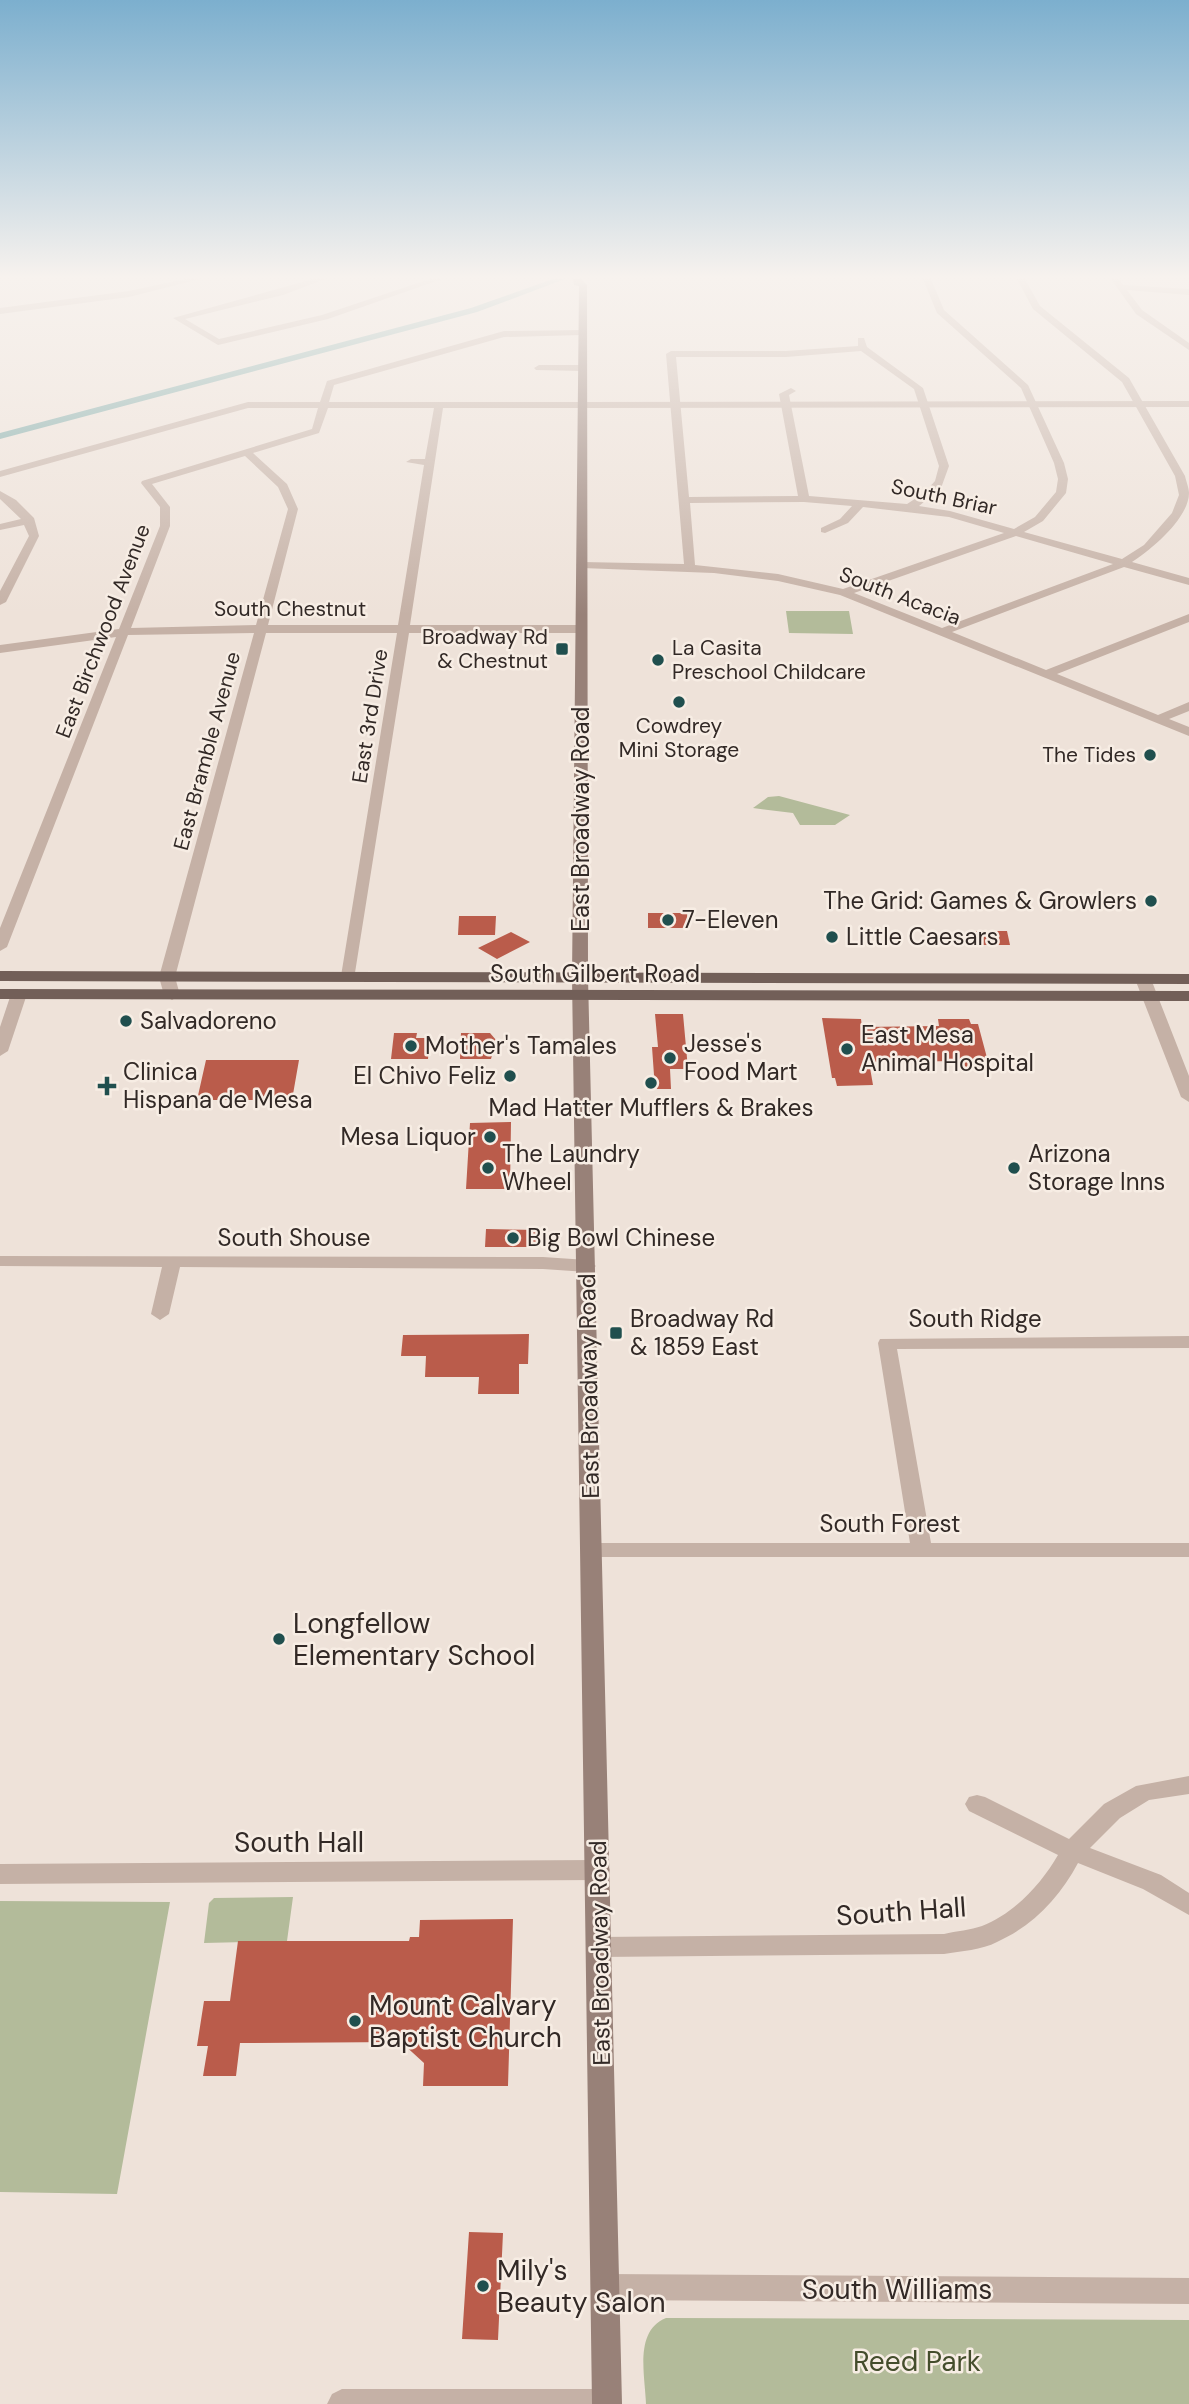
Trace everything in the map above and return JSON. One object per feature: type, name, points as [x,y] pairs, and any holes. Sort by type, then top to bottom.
[{"type":"main road","name":"East Broadway Road","points":[[582,391],[580,997],[607,2404]]},
{"type":"main road","name":"South Gilbert Road","points":[[0,976],[1189,979]]},
{"type":"main road","points":[[848,996],[872,990],[954,987],[964,983],[964,978]]},
{"type":"main road","points":[[1013,996],[1020,987],[1081,978]]},
{"type":"main road","name":"South Gilbert Road","points":[[0,995],[1189,996]]},
{"type":"street","points":[[325,404],[328,391]]},
{"type":"street","points":[[673,391],[690,567]]},
{"type":"street","points":[[791,391],[784,394],[785,404],[804,499]]},
{"type":"street","points":[[909,507],[933,493],[943,480],[944,466],[919,391]]},
{"type":"street","points":[[844,593],[1014,533],[1039,519],[1061,493],[1063,479],[1059,463],[1027,391]]},
{"type":"street","points":[[942,632],[1122,564],[1148,547],[1166,529],[1177,514],[1184,495],[1180,476],[1133,391]]},
{"type":"street","points":[[0,474],[248,405],[444,402],[582,405],[1189,404]]},
{"type":"street","name":"East 3rd Drive","points":[[349,976],[429,462],[444,402]]},
{"type":"street","name":"East Birchwood Avenue","points":[[0,947],[126,632],[165,526],[165,508],[146,483],[316,431],[325,404]]},
{"type":"street","name":"East Bramble Avenue","points":[[167,976],[293,509],[283,486],[246,452]]},
{"type":"street","points":[[411,462],[429,462]]},
{"type":"street","points":[[0,494],[17,504],[30,520],[34,536],[0,602]]},
{"type":"street","name":"South Briar","points":[[684,500],[804,499],[909,507],[950,514],[1189,582]]},
{"type":"street","points":[[825,530],[844,522],[862,502]]},
{"type":"street","points":[[0,527],[30,520]]},
{"type":"street","name":"South Acacia","points":[[582,565],[690,567],[760,572],[844,593],[1189,732]]},
{"type":"street","points":[[1047,674],[1189,618]]},
{"type":"street","name":"South Chestnut","points":[[0,649],[126,632],[262,628],[580,629]]},
{"type":"street","points":[[1159,719],[1189,706]]},
{"type":"street","points":[[167,976],[172,995]]},
{"type":"street","points":[[1143,979],[1189,1097]]},
{"type":"street","points":[[0,1051],[19,995]]},
{"type":"street","name":"South Shouse","points":[[0,1261],[543,1263],[587,1266]]},
{"type":"street","points":[[160,1314],[172,1261]]},
{"type":"street","name":"South Ridge","points":[[922,1550],[887,1343],[1189,1342]]},
{"type":"street","name":"South Forest","points":[[592,1550],[1189,1550]]},
{"type":"street","name":"South Hall","points":[[599,1947],[944,1944],[989,1934],[1026,1912],[1055,1883],[1072,1851],[1112,1811],[1144,1792],[1189,1785]]},
{"type":"street","points":[[977,1804],[1072,1851],[1152,1882],[1189,1905]]},
{"type":"street","name":"South Hall","points":[[0,1874],[598,1870]]},
{"type":"street","name":"South Williams","points":[[605,2287],[1189,2291]]},
{"type":"street","points":[[342,2404],[607,2404]]},
{"type":"green space","points":[[786,611],[849,611],[853,634],[789,633]]},
{"type":"green space","points":[[779,796],[850,815],[835,825],[800,825],[793,813],[753,808],[768,797]]},
{"type":"green space","points":[[293,1897],[287,1941],[204,1943],[209,1903],[214,1898]]},
{"type":"green space","points":[[0,1901],[170,1902],[117,2194],[0,2192]]},
{"type":"green space","name":"Reed Park","points":[[666,2318],[1189,2320],[1189,2404],[646,2404],[643,2367],[645,2343],[656,2324]]},
{"type":"building","name":"7-Eleven","points":[[648,913],[687,913],[688,928],[648,928]]},
{"type":"building","points":[[459,916],[496,916],[495,935],[458,935]]},
{"type":"building","points":[[968,931],[1007,931],[1010,945],[971,945]]},
{"type":"building","points":[[511,932],[530,942],[497,959],[478,948]]},
{"type":"building","points":[[655,1014],[683,1014],[688,1069],[670,1069],[671,1089],[655,1089],[652,1047],[658,1047]]},
{"type":"building","points":[[822,1018],[861,1019],[862,1027],[939,1026],[938,1019],[969,1019],[971,1024],[978,1024],[990,1069],[964,1069],[962,1061],[869,1062],[873,1085],[837,1086],[835,1078],[832,1078]]},
{"type":"building","name":"Mother's Tamales","points":[[394,1033],[417,1033],[416,1038],[430,1038],[428,1059],[391,1059]]},
{"type":"building","points":[[461,1033],[490,1033],[496,1040],[491,1059],[460,1059]]},
{"type":"building","points":[[206,1060],[299,1060],[292,1100],[197,1100]]},
{"type":"building","points":[[511,1122],[510,1189],[466,1189],[470,1123]]},
{"type":"building","name":"Big Bowl Chinese","points":[[486,1229],[540,1230],[540,1247],[485,1247]]},
{"type":"building","points":[[529,1334],[528,1364],[519,1364],[519,1394],[478,1394],[479,1377],[425,1377],[426,1356],[401,1356],[403,1335]]},
{"type":"building","name":"Mount Calvary Baptist Church","points":[[513,1919],[508,2086],[423,2086],[424,2063],[401,2042],[240,2043],[236,2076],[203,2076],[208,2046],[197,2046],[204,2001],[230,2001],[238,1941],[409,1941],[410,1937],[419,1937],[420,1920]]},
{"type":"building","name":"Mily's Beauty Salon","points":[[469,2232],[503,2233],[498,2340],[462,2339]]},
{"type":"waterway","points":[[0,436],[169,391]]},
{"type":"place","name":"Broadway Rd & Chestnut","points":[[562,649]]},
{"type":"place","name":"La Casita Preschool Childcare","points":[[658,660]]},
{"type":"place","name":"Cowdrey Mini Storage","points":[[679,702]]},
{"type":"place","name":"The Tides","points":[[1150,755]]},
{"type":"place","name":"The Grid: Games & Growlers","points":[[1151,901]]},
{"type":"place","name":"7-Eleven","points":[[668,920]]},
{"type":"place","name":"Little Caesars","points":[[832,937]]},
{"type":"place","name":"Salvadoreno","points":[[126,1021]]},
{"type":"place","name":"Mother's Tamales","points":[[411,1046]]},
{"type":"place","name":"East Mesa Animal Hospital","points":[[847,1049]]},
{"type":"place","name":"Jesse's Food Mart","points":[[670,1058]]},
{"type":"place","name":"El Chivo Feliz","points":[[510,1076]]},
{"type":"place","name":"Mad Hatter Mufflers & Brakes","points":[[651,1083]]},
{"type":"place","name":"Clinica Hispana de Mesa","points":[[107,1086]]},
{"type":"place","name":"Mesa Liquor","points":[[490,1137]]},
{"type":"place","name":"The Laundry Wheel","points":[[488,1168]]},
{"type":"place","name":"Arizona Storage Inns","points":[[1014,1168]]},
{"type":"place","name":"Big Bowl Chinese","points":[[513,1238]]},
{"type":"place","name":"Broadway Rd & 1859 East","points":[[616,1333]]},
{"type":"place","name":"Longfellow Elementary School","points":[[279,1639]]},
{"type":"place","name":"Mount Calvary Baptist Church","points":[[355,2021]]},
{"type":"place","name":"Mily's Beauty Salon","points":[[483,2286]]}]
